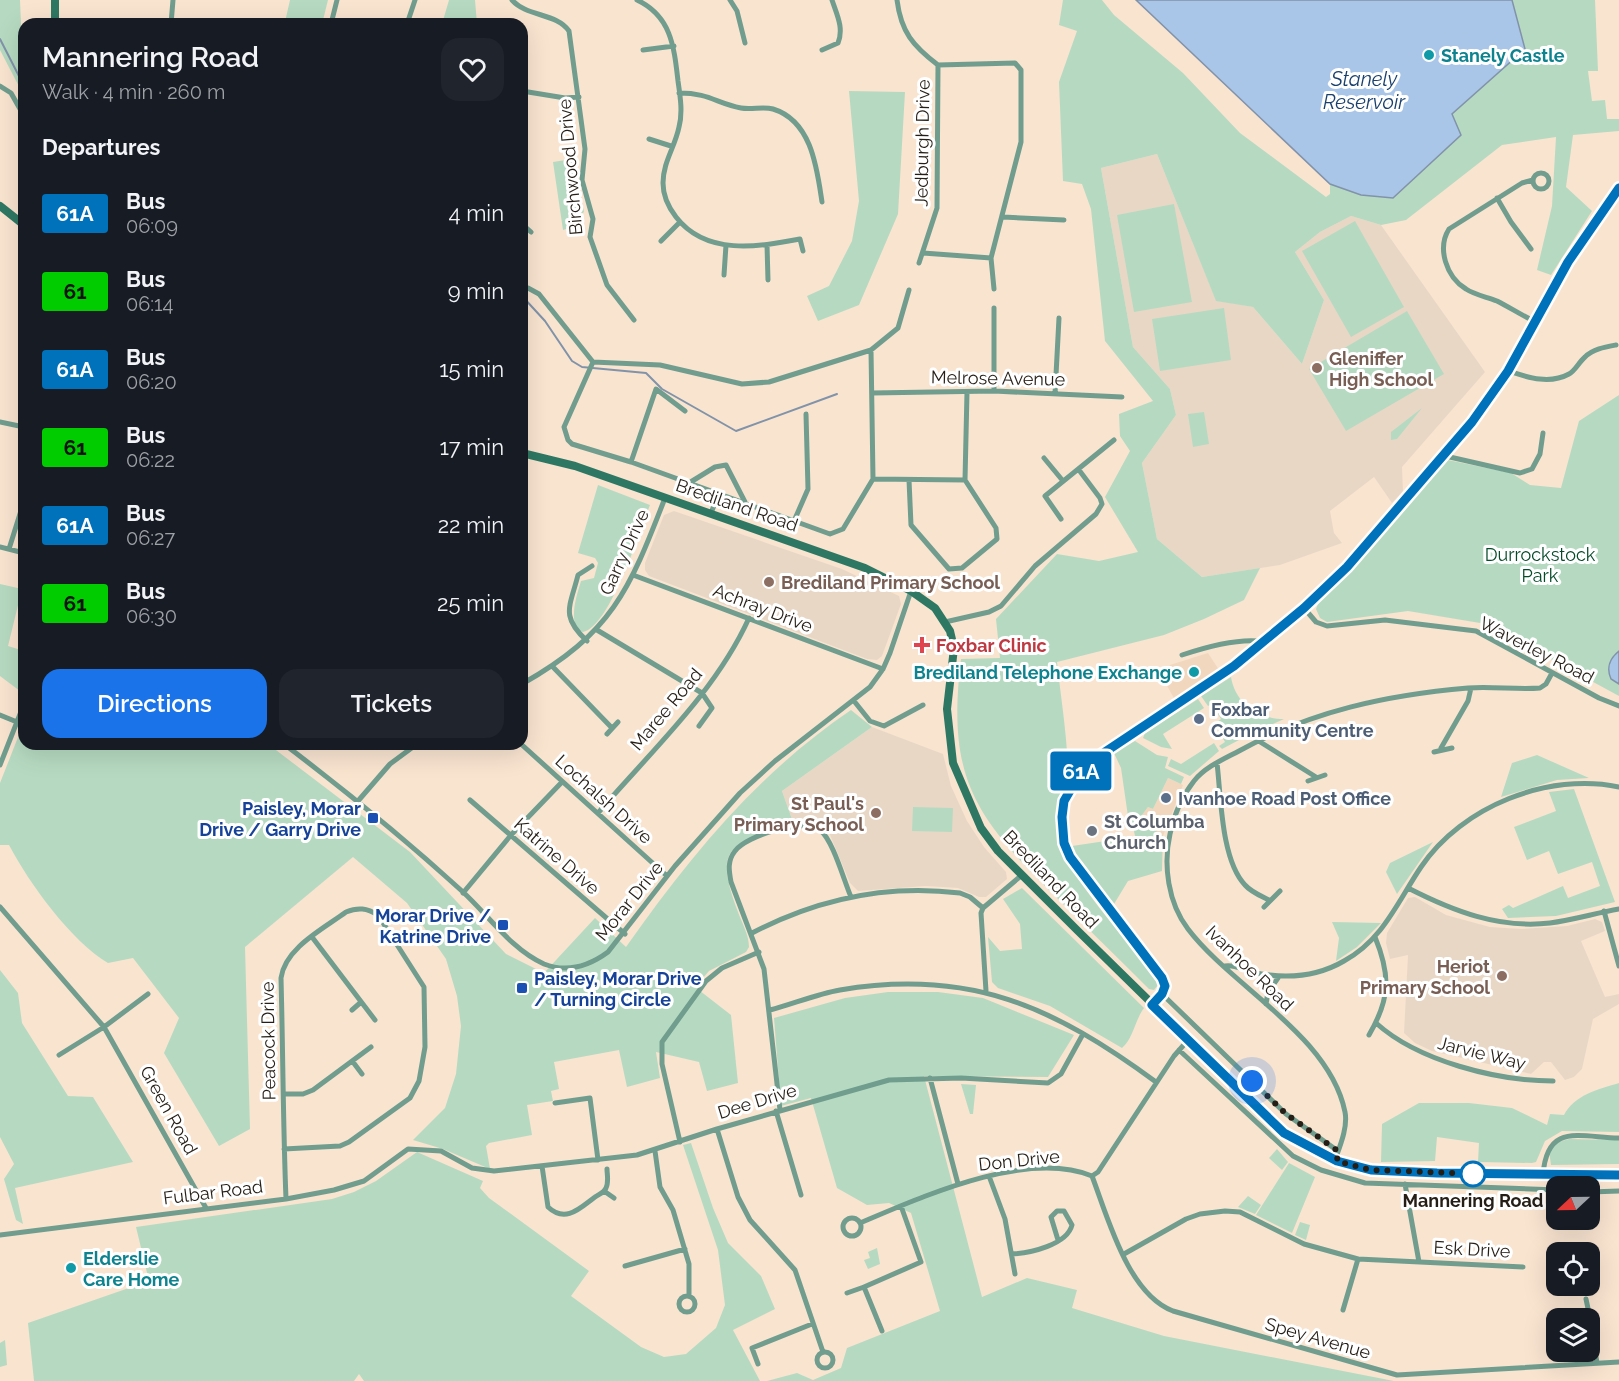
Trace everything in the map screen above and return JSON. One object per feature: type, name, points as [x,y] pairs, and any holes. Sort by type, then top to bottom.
[{"type":"street","points":[[55,0],[55,18]]},
{"type":"street","points":[[172,18],[173,0]]},
{"type":"street","points":[[332,18],[337,0]]},
{"type":"street","points":[[409,18],[414,0]]},
{"type":"street","name":"Birchwood Drive","points":[[512,0],[527,11],[565,25],[572,38],[585,149],[582,180],[593,219],[590,237],[607,285],[634,320]]},
{"type":"street","points":[[637,0],[650,6],[664,22],[674,46],[680,125],[665,162],[663,186],[669,204],[680,222],[703,239],[726,245],[767,245],[800,239],[803,251]]},
{"type":"street","points":[[650,6],[655,0]]},
{"type":"street","points":[[730,0],[737,11],[745,43]]},
{"type":"street","points":[[822,50],[838,43],[841,36],[841,26],[832,0]]},
{"type":"street","name":"Jedburgh Drive","points":[[897,0],[900,23],[910,40],[938,65],[938,208],[919,263]]},
{"type":"street","points":[[643,50],[674,46]]},
{"type":"street","points":[[938,65],[1015,63],[1021,70],[1021,142],[991,258],[994,289]]},
{"type":"street","points":[[0,86],[11,93],[18,105]]},
{"type":"street","points":[[528,93],[565,98],[579,97]]},
{"type":"street","points":[[679,93],[707,95],[741,108],[772,109],[782,113],[794,124],[809,144],[814,156],[822,202]]},
{"type":"street","points":[[649,139],[671,146]]},
{"type":"street","points":[[1533,180],[1522,183],[1497,198],[1449,229],[1443,238],[1445,260],[1458,282],[1466,290],[1498,302],[1534,321]]},
{"type":"street","points":[[1152,1005],[1162,994],[1165,986],[1162,978],[1070,857],[1062,829],[1064,801],[1082,770],[1093,760],[1209,684],[1265,642],[1347,567],[1472,422],[1508,371],[1568,262],[1619,188]]},
{"type":"street","points":[[1497,198],[1510,222],[1531,249]]},
{"type":"street","points":[[0,206],[18,220]]},
{"type":"street","points":[[1003,217],[1064,220]]},
{"type":"street","points":[[661,241],[680,222]]},
{"type":"street","points":[[528,229],[531,232]]},
{"type":"street","points":[[724,275],[726,245]]},
{"type":"street","points":[[767,245],[768,280]]},
{"type":"street","points":[[923,253],[991,258]]},
{"type":"street","points":[[528,288],[539,294],[592,364]]},
{"type":"street","points":[[592,364],[660,365],[742,384],[781,379],[871,350],[898,328],[909,290]]},
{"type":"street","points":[[994,308],[994,391]]},
{"type":"street","points":[[1054,394],[1059,318]]},
{"type":"street","points":[[1508,371],[1529,378],[1551,380],[1570,374],[1585,356],[1596,350],[1616,345]]},
{"type":"street","points":[[592,364],[564,427],[568,440],[572,444],[631,462],[830,534],[843,530],[873,480],[871,350]]},
{"type":"street","points":[[631,462],[656,390],[685,411]]},
{"type":"street","name":"Melrose Avenue","points":[[872,393],[994,391],[1122,397]]},
{"type":"street","points":[[909,480],[911,525],[945,566],[953,570],[962,568],[998,536],[996,528],[965,480],[967,392]]},
{"type":"street","points":[[794,521],[808,489],[806,414]]},
{"type":"street","points":[[0,422],[18,426]]},
{"type":"street","points":[[1442,455],[1520,472],[1532,468],[1540,454],[1543,433]]},
{"type":"street","points":[[1060,519],[1045,496],[1058,488],[1063,481],[1114,440]]},
{"type":"street","name":"Brediland Road","points":[[528,454],[575,466],[865,568],[911,591],[935,608],[945,622],[954,648],[947,708],[953,763],[981,828],[1022,875],[1284,1133],[1314,1151],[1337,1156],[1371,1170],[1619,1175]]},
{"type":"street","points":[[1044,458],[1063,481]]},
{"type":"street","points":[[689,483],[715,467],[726,465],[745,502]]},
{"type":"street","points":[[945,622],[989,612],[1001,606],[1035,566],[1096,514],[1102,504],[1100,498],[1079,470]]},
{"type":"street","points":[[873,480],[965,480]]},
{"type":"street","points":[[711,513],[719,493]]},
{"type":"street","name":"Garry Drive","points":[[528,680],[587,640],[615,608],[633,575],[665,498]]},
{"type":"street","points":[[9,549],[18,520]]},
{"type":"street","points":[[0,547],[18,551]]},
{"type":"street","points":[[587,640],[572,627],[569,620],[578,575],[592,566]]},
{"type":"street","name":"Achray Drive","points":[[633,575],[883,669]]},
{"type":"street","name":"Morar Drive","points":[[292,750],[358,801],[464,893],[524,952],[545,964],[574,969],[596,961],[624,934],[667,876],[740,793],[775,761],[870,687],[883,669],[911,591]]},
{"type":"street","name":"Waverley Road","points":[[1304,608],[1316,622],[1327,626],[1385,620],[1476,631],[1552,673],[1619,706]]},
{"type":"street","name":"Maree Road","points":[[598,813],[702,693],[740,638],[749,618]]},
{"type":"street","points":[[597,630],[702,693],[711,704],[712,711],[699,726]]},
{"type":"street","points":[[1182,655],[1220,645],[1265,642]]},
{"type":"street","points":[[552,666],[612,728]]},
{"type":"street","name":"Ivanhoe Road","points":[[1337,1156],[1346,1124],[1345,1111],[1339,1095],[1309,1047],[1203,947],[1187,928],[1171,894],[1167,872],[1168,843],[1181,801],[1195,779],[1217,762],[1257,740],[1343,706],[1396,695],[1471,688],[1540,688],[1546,684],[1552,673]]},
{"type":"street","points":[[1441,748],[1468,701],[1471,688]]},
{"type":"street","points":[[854,701],[870,721],[884,726],[923,705]]},
{"type":"street","points":[[0,715],[17,722],[0,765]]},
{"type":"street","points":[[607,734],[618,722]]},
{"type":"street","points":[[1257,740],[1316,777]]},
{"type":"street","points":[[1434,752],[1441,748],[1452,748]]},
{"type":"street","points":[[358,801],[390,764],[409,750]]},
{"type":"street","name":"Lochalsh Drive","points":[[527,750],[667,876]]},
{"type":"street","points":[[1217,762],[1229,857],[1235,873],[1245,885],[1269,900]]},
{"type":"street","points":[[1308,781],[1325,775]]},
{"type":"street","points":[[464,893],[511,836],[562,782]]},
{"type":"street","points":[[1225,966],[1232,964],[1244,970],[1278,978],[1329,969],[1345,961],[1375,937],[1390,920],[1423,864],[1444,840],[1471,819],[1496,805],[1550,786],[1586,782],[1619,787]]},
{"type":"street","name":"Katrine Drive","points":[[470,800],[624,934]]},
{"type":"street","points":[[801,1195],[778,1111],[770,1010],[764,969],[731,882],[729,867],[731,856],[743,844],[792,825],[812,825],[822,831],[850,897]]},
{"type":"street","points":[[986,991],[980,918],[983,908],[1022,875]]},
{"type":"street","points":[[1408,888],[1445,908],[1499,922],[1553,922],[1619,909]]},
{"type":"street","points":[[752,933],[790,915],[850,897],[895,891],[953,892],[970,897],[983,908]]},
{"type":"street","points":[[1264,907],[1280,891]]},
{"type":"street","name":"Green Road","points":[[0,907],[104,1027],[206,1208]]},
{"type":"street","name":"Peacock Drive","points":[[284,1149],[340,1146],[350,1142],[410,1098],[422,1073],[426,996],[421,978],[378,915],[363,909],[346,912],[287,958],[283,967],[284,1149],[286,1199]]},
{"type":"street","points":[[1604,912],[1619,966]]},
{"type":"street","points":[[312,937],[375,1020]]},
{"type":"street","points":[[1369,1035],[1387,998],[1384,970],[1375,937]]},
{"type":"street","points":[[680,1142],[662,1064],[662,1042],[705,981],[722,969],[759,952]]},
{"type":"street","points":[[1266,1004],[1268,992],[1278,978]]},
{"type":"street","points":[[770,1010],[839,990],[875,986],[927,984],[986,991],[1055,1017],[1122,1057],[1156,1082]]},
{"type":"street","points":[[59,1055],[104,1027],[148,994]]},
{"type":"street","points":[[1162,994],[1286,1114],[1337,1156]]},
{"type":"street","points":[[352,1010],[360,1003]]},
{"type":"street","name":"Jarvie Way","points":[[1376,1023],[1402,1042],[1436,1059],[1505,1076],[1553,1082]]},
{"type":"street","name":"Dee Drive","points":[[419,1148],[441,1151],[482,1171],[598,1160],[655,1151],[717,1129],[889,1080],[930,1078],[1048,1083],[1061,1074],[1083,1034]]},
{"type":"street","points":[[1092,1176],[1098,1172],[1156,1082],[1189,1040]]},
{"type":"street","points":[[284,1094],[308,1092],[371,1047]]},
{"type":"street","points":[[1179,1050],[1293,1156],[1340,1178],[1365,1183],[1546,1190]]},
{"type":"street","points":[[353,1062],[362,1074]]},
{"type":"street","points":[[930,1078],[958,1184]]},
{"type":"street","points":[[555,1103],[590,1098],[598,1160]]},
{"type":"street","points":[[717,1129],[744,1209],[756,1228],[791,1263],[823,1352]]},
{"type":"street","points":[[1543,1175],[1548,1148],[1555,1140],[1572,1136],[1619,1138]]},
{"type":"street","name":"Fulbar Road","points":[[0,1235],[286,1199],[334,1190],[364,1181],[408,1149],[419,1148]]},
{"type":"street","points":[[655,1151],[660,1187],[673,1210],[689,1264],[688,1296]]},
{"type":"street","points":[[542,1166],[548,1206],[554,1211],[577,1212],[604,1191],[607,1183],[607,1168]]},
{"type":"street","name":"Don Drive","points":[[860,1223],[958,1184],[989,1176],[1060,1169],[1077,1170],[1092,1176]]},
{"type":"street","points":[[989,1176],[1005,1219],[1015,1274]]},
{"type":"street","name":"Spey Avenue","points":[[1092,1176],[1124,1254],[1140,1286],[1164,1308],[1389,1374],[1619,1362]]},
{"type":"street","name":"Esk Drive","points":[[1405,1184],[1419,1262]]},
{"type":"street","points":[[604,1191],[614,1198]]},
{"type":"street","points":[[1600,1192],[1619,1191]]},
{"type":"street","points":[[847,1293],[921,1262],[901,1206]]},
{"type":"street","points":[[1012,1254],[1034,1253],[1058,1240],[1071,1230],[1071,1219],[1065,1211],[1057,1210],[1051,1217],[1058,1240]]},
{"type":"street","name":"Esk Drive","points":[[1124,1254],[1186,1219],[1213,1212],[1240,1212],[1292,1239],[1358,1259],[1523,1267]]},
{"type":"street","points":[[625,1266],[685,1249]]},
{"type":"street","points":[[1342,1310],[1358,1259]]},
{"type":"street","points":[[864,1287],[882,1330]]},
{"type":"street","points":[[1586,1299],[1588,1308]]},
{"type":"street","points":[[758,1364],[752,1348],[812,1324]]},
{"type":"shaded area","name":"Gleniffer High School","points":[[1157,154],[1216,300],[1253,307],[1302,364],[1324,300],[1295,252],[1320,232],[1351,216],[1381,225],[1485,372],[1402,467],[1403,491],[1392,503],[1374,477],[1330,511],[1334,533],[1342,543],[1280,565],[1202,577],[1157,539],[1142,463],[1176,415],[1170,389],[1133,347],[1101,168]]},
{"type":"shaded area","name":"Brediland Primary School","points":[[674,511],[842,569],[899,596],[901,604],[882,656],[877,660],[867,659],[649,576],[645,570],[645,563],[664,515]]},
{"type":"shaded area","points":[[1208,653],[1219,670],[1175,700],[1161,675],[1170,665]]},
{"type":"shaded area","name":"St Paul's Primary School","points":[[872,727],[943,754],[951,786],[967,821],[984,847],[1006,872],[1007,879],[986,897],[979,897],[958,888],[926,886],[858,891],[850,883],[828,830],[810,819],[792,819],[782,791]]},
{"type":"shaded area","points":[[1168,778],[1183,785],[1163,836],[1139,819],[1148,807],[1153,809]]},
{"type":"shaded area","name":"Heriot Primary School","points":[[1415,897],[1446,915],[1490,927],[1522,929],[1567,926],[1595,919],[1602,922],[1605,931],[1581,941],[1605,997],[1619,994],[1619,1004],[1593,1019],[1582,1069],[1574,1077],[1565,1080],[1551,1062],[1544,1062],[1531,1074],[1432,1051],[1415,1043],[1404,1033],[1408,955],[1390,959],[1386,943],[1387,933],[1408,898]]},
{"type":"green space","points":[[0,0],[20,0],[18,84],[0,50]]},
{"type":"green space","points":[[290,0],[328,0],[324,18],[286,18]]},
{"type":"green space","points":[[449,0],[475,0],[476,18],[444,18]]},
{"type":"green space","points":[[1063,0],[1102,0],[1114,15],[1183,73],[1240,133],[1326,197],[1330,194],[1330,184],[1361,195],[1525,49],[1512,0],[1595,0],[1598,71],[1588,71],[1592,101],[1605,100],[1607,119],[1619,119],[1619,131],[1573,135],[1566,187],[1592,211],[1551,275],[1537,270],[1552,206],[1556,137],[1502,145],[1406,220],[1381,225],[1351,216],[1320,232],[1295,252],[1324,300],[1302,364],[1253,307],[1216,301],[1157,154],[1101,168],[1133,347],[1170,389],[1176,415],[1142,463],[1157,539],[1202,577],[1260,568],[1244,600],[1204,619],[1164,635],[1057,662],[1068,771],[1066,788],[1056,820],[1059,842],[1075,874],[1157,978],[1158,985],[1154,990],[1149,989],[1064,905],[1002,839],[984,815],[971,790],[958,733],[961,659],[1000,658],[996,619],[1057,554],[1099,561],[1138,552],[1105,497],[1130,451],[1120,436],[1119,414],[1153,401],[1105,341],[1091,209],[1082,184],[1063,181],[1059,82],[1077,31],[1059,25]]},
{"type":"green space","points":[[849,91],[905,92],[898,214],[859,305],[818,321],[807,296],[829,286],[852,241],[859,201]]},
{"type":"green space","points":[[578,158],[577,176],[584,212],[577,218],[579,225],[563,230],[553,162]]},
{"type":"green space","points":[[1174,204],[1192,302],[1134,312],[1117,215]]},
{"type":"green space","points":[[1355,221],[1404,307],[1351,337],[1302,251]]},
{"type":"green space","points":[[1224,308],[1231,360],[1160,371],[1152,319]]},
{"type":"green space","points":[[1407,311],[1444,374],[1346,431],[1309,369]]},
{"type":"green space","name":"Durrockstock Park","points":[[1619,395],[1619,696],[1486,624],[1408,611],[1327,622],[1320,618],[1316,609],[1318,604],[1448,460],[1511,473],[1530,485],[1561,488],[1579,421]]},
{"type":"green space","points":[[1422,408],[1397,439],[1391,440],[1391,432]]},
{"type":"green space","points":[[1204,412],[1209,444],[1193,447],[1188,414]]},
{"type":"green space","points":[[598,485],[650,505],[632,555],[613,596],[593,626],[583,632],[576,629],[574,611],[576,599],[581,581],[594,578],[598,563],[595,558],[578,553]]},
{"type":"green space","points":[[0,584],[18,588],[18,605],[8,646],[18,649],[18,690],[0,676]]},
{"type":"green space","points":[[1231,677],[1237,695],[1249,708],[1265,716],[1284,719],[1241,738],[1233,725],[1222,731],[1217,722],[1221,719],[1212,704],[1208,706],[1201,696]]},
{"type":"green space","points":[[1198,699],[1204,708],[1163,734],[1172,749],[1161,747],[1143,738],[1145,733]]},
{"type":"green space","points":[[851,710],[872,727],[782,791],[793,822],[756,836],[733,849],[728,859],[727,872],[730,889],[747,934],[749,947],[746,952],[709,971],[695,987],[731,1015],[738,1083],[707,1091],[699,1062],[656,1052],[660,1078],[627,1087],[619,1050],[554,1062],[559,1089],[551,1091],[553,1101],[527,1105],[532,1135],[489,1143],[486,1146],[490,1169],[443,1149],[413,1140],[445,1108],[456,1074],[461,1026],[457,996],[446,959],[407,903],[353,857],[245,947],[250,1129],[219,1146],[164,1053],[179,1018],[133,958],[108,963],[80,941],[39,893],[9,845],[0,845],[0,783],[18,737],[18,750],[276,750],[410,852],[506,954],[544,973],[595,918],[626,947],[675,880],[728,818],[785,761]]},
{"type":"green space","points":[[1232,729],[1239,740],[1222,749],[1219,746],[1225,742],[1221,735]]},
{"type":"green space","points":[[1135,741],[1157,755],[1168,757],[1165,768],[1184,777],[1181,784],[1168,778],[1153,809],[1148,807],[1139,819],[1163,836],[1162,871],[1128,881],[1114,904],[1075,854],[1072,846],[1119,839],[1121,844],[1136,841],[1134,831],[1130,830],[1121,768],[1114,753]]},
{"type":"green space","points":[[1214,743],[1219,751],[1190,776],[1168,766],[1171,759],[1181,764]]},
{"type":"green space","points":[[1537,755],[1589,778],[1557,780],[1501,797],[1512,763]]},
{"type":"green space","points":[[1574,789],[1615,902],[1556,916],[1508,918],[1502,909],[1509,905],[1513,908],[1563,886],[1568,898],[1600,886],[1592,862],[1558,874],[1549,851],[1527,860],[1514,827],[1556,811],[1549,792]]},
{"type":"green space","points":[[913,807],[953,808],[952,832],[912,831]]},
{"type":"green space","points":[[1433,842],[1397,894],[1386,872],[1390,863]]},
{"type":"green space","points":[[1022,888],[1144,1008],[1129,1040],[1122,1048],[1050,1006],[998,988],[992,982],[988,937],[1000,951],[1022,949],[1020,924],[1003,899]]},
{"type":"green space","points":[[1332,922],[1381,923],[1357,947],[1336,961],[1339,938]]},
{"type":"green space","points":[[0,970],[18,993],[22,1023],[68,1096],[93,1097],[133,1162],[15,1188],[23,1224],[16,1220],[4,1179],[14,1164],[0,1137]]},
{"type":"green space","points":[[888,992],[938,992],[983,998],[1074,1035],[1048,1077],[924,1076],[982,1297],[1027,1278],[1077,1290],[1072,1308],[1164,1336],[1394,1381],[767,1381],[797,1373],[813,1380],[841,1368],[847,1348],[940,1311],[911,1213],[889,1203],[867,1205],[837,1188],[811,1098],[781,1106],[774,1018],[845,998]]},
{"type":"green space","points":[[1619,1083],[1619,1132],[1562,1131],[1545,1141],[1536,1162],[1478,1162],[1479,1143],[1437,1137],[1435,1161],[1381,1162],[1382,1124],[1419,1103],[1469,1103],[1512,1108],[1547,1125],[1550,1114],[1564,1115],[1574,1102],[1595,1090]]},
{"type":"green space","points":[[961,1084],[976,1085],[973,1114],[970,1114]]},
{"type":"green space","points":[[1569,1139],[1619,1140],[1619,1164],[1551,1165],[1549,1151],[1555,1143]]},
{"type":"green space","points":[[691,1143],[713,1208],[728,1243],[761,1276],[775,1309],[733,1330],[760,1381],[364,1381],[359,1374],[354,1381],[34,1381],[28,1323],[149,1281],[136,1227],[332,1199],[354,1192],[376,1181],[417,1152],[483,1181],[480,1188],[489,1198],[589,1271],[571,1296],[641,1347],[664,1357],[686,1354],[716,1328],[725,1305],[718,1250],[683,1145]]},
{"type":"green space","points":[[1277,1149],[1288,1162],[1282,1170],[1269,1158]]},
{"type":"green space","points":[[1289,1163],[1315,1177],[1292,1233],[1256,1215]]},
{"type":"green space","points":[[1248,1196],[1261,1205],[1255,1214],[1238,1207]]},
{"type":"green space","points":[[1300,1222],[1310,1225],[1306,1240],[1295,1235]]},
{"type":"green space","points":[[877,1248],[880,1264],[868,1269],[864,1260],[870,1258],[868,1252]]},
{"type":"green space","points":[[5,1340],[7,1365],[0,1367],[0,1343]]},
{"type":"water","name":"Stanely Reservoir","points":[[1136,0],[1512,0],[1525,49],[1452,114],[1461,135],[1393,198],[1361,195],[1330,184]]},
{"type":"water","points":[[1619,651],[1619,684],[1611,679],[1609,667],[1611,660]]},
{"type":"waterway","points":[[0,39],[18,74]]},
{"type":"waterway","points":[[528,303],[545,321],[572,361],[582,367],[646,373],[662,389],[736,431],[837,394]]},
{"type":"bus line","name":"61A","points":[[1619,188],[1568,262],[1508,371],[1472,422],[1347,567],[1304,608],[1234,666],[1093,760],[1072,784],[1064,801],[1062,817],[1064,843],[1070,857],[1162,978],[1165,986],[1162,994],[1152,1005],[1271,1121],[1299,1143],[1337,1161],[1371,1170],[1619,1175]]},
{"type":"place","name":"Stanely Castle","points":[[1429,55]]},
{"type":"place","name":"Gleniffer High School","points":[[1317,368]]},
{"type":"place","name":"Brediland Primary School","points":[[769,582]]},
{"type":"place","name":"Foxbar Clinic","points":[[922,645]]},
{"type":"place","name":"Brediland Telephone Exchange","points":[[1194,672]]},
{"type":"place","name":"Foxbar Community Centre","points":[[1199,719]]},
{"type":"place","name":"Ivanhoe Road Post Office","points":[[1166,798]]},
{"type":"place","name":"St Paul's Primary School","points":[[876,813]]},
{"type":"place","name":"Paisley, Morar Drive / Garry Drive","points":[[373,818]]},
{"type":"place","name":"St Columba Church","points":[[1092,831]]},
{"type":"place","name":"Morar Drive / Katrine Drive","points":[[503,925]]},
{"type":"place","name":"Heriot Primary School","points":[[1502,976]]},
{"type":"place","name":"Paisley, Morar Drive / Turning Circle","points":[[522,988]]},
{"type":"place","name":"Mannering Road","points":[[1473,1174]]},
{"type":"place","name":"Elderslie Care Home","points":[[71,1268]]},
{"type":"route","points":[[1252,1081],[1286,1114],[1329,1147],[1338,1151],[1335,1160],[1337,1161],[1371,1170],[1482,1174],[1473,1174]]}]
